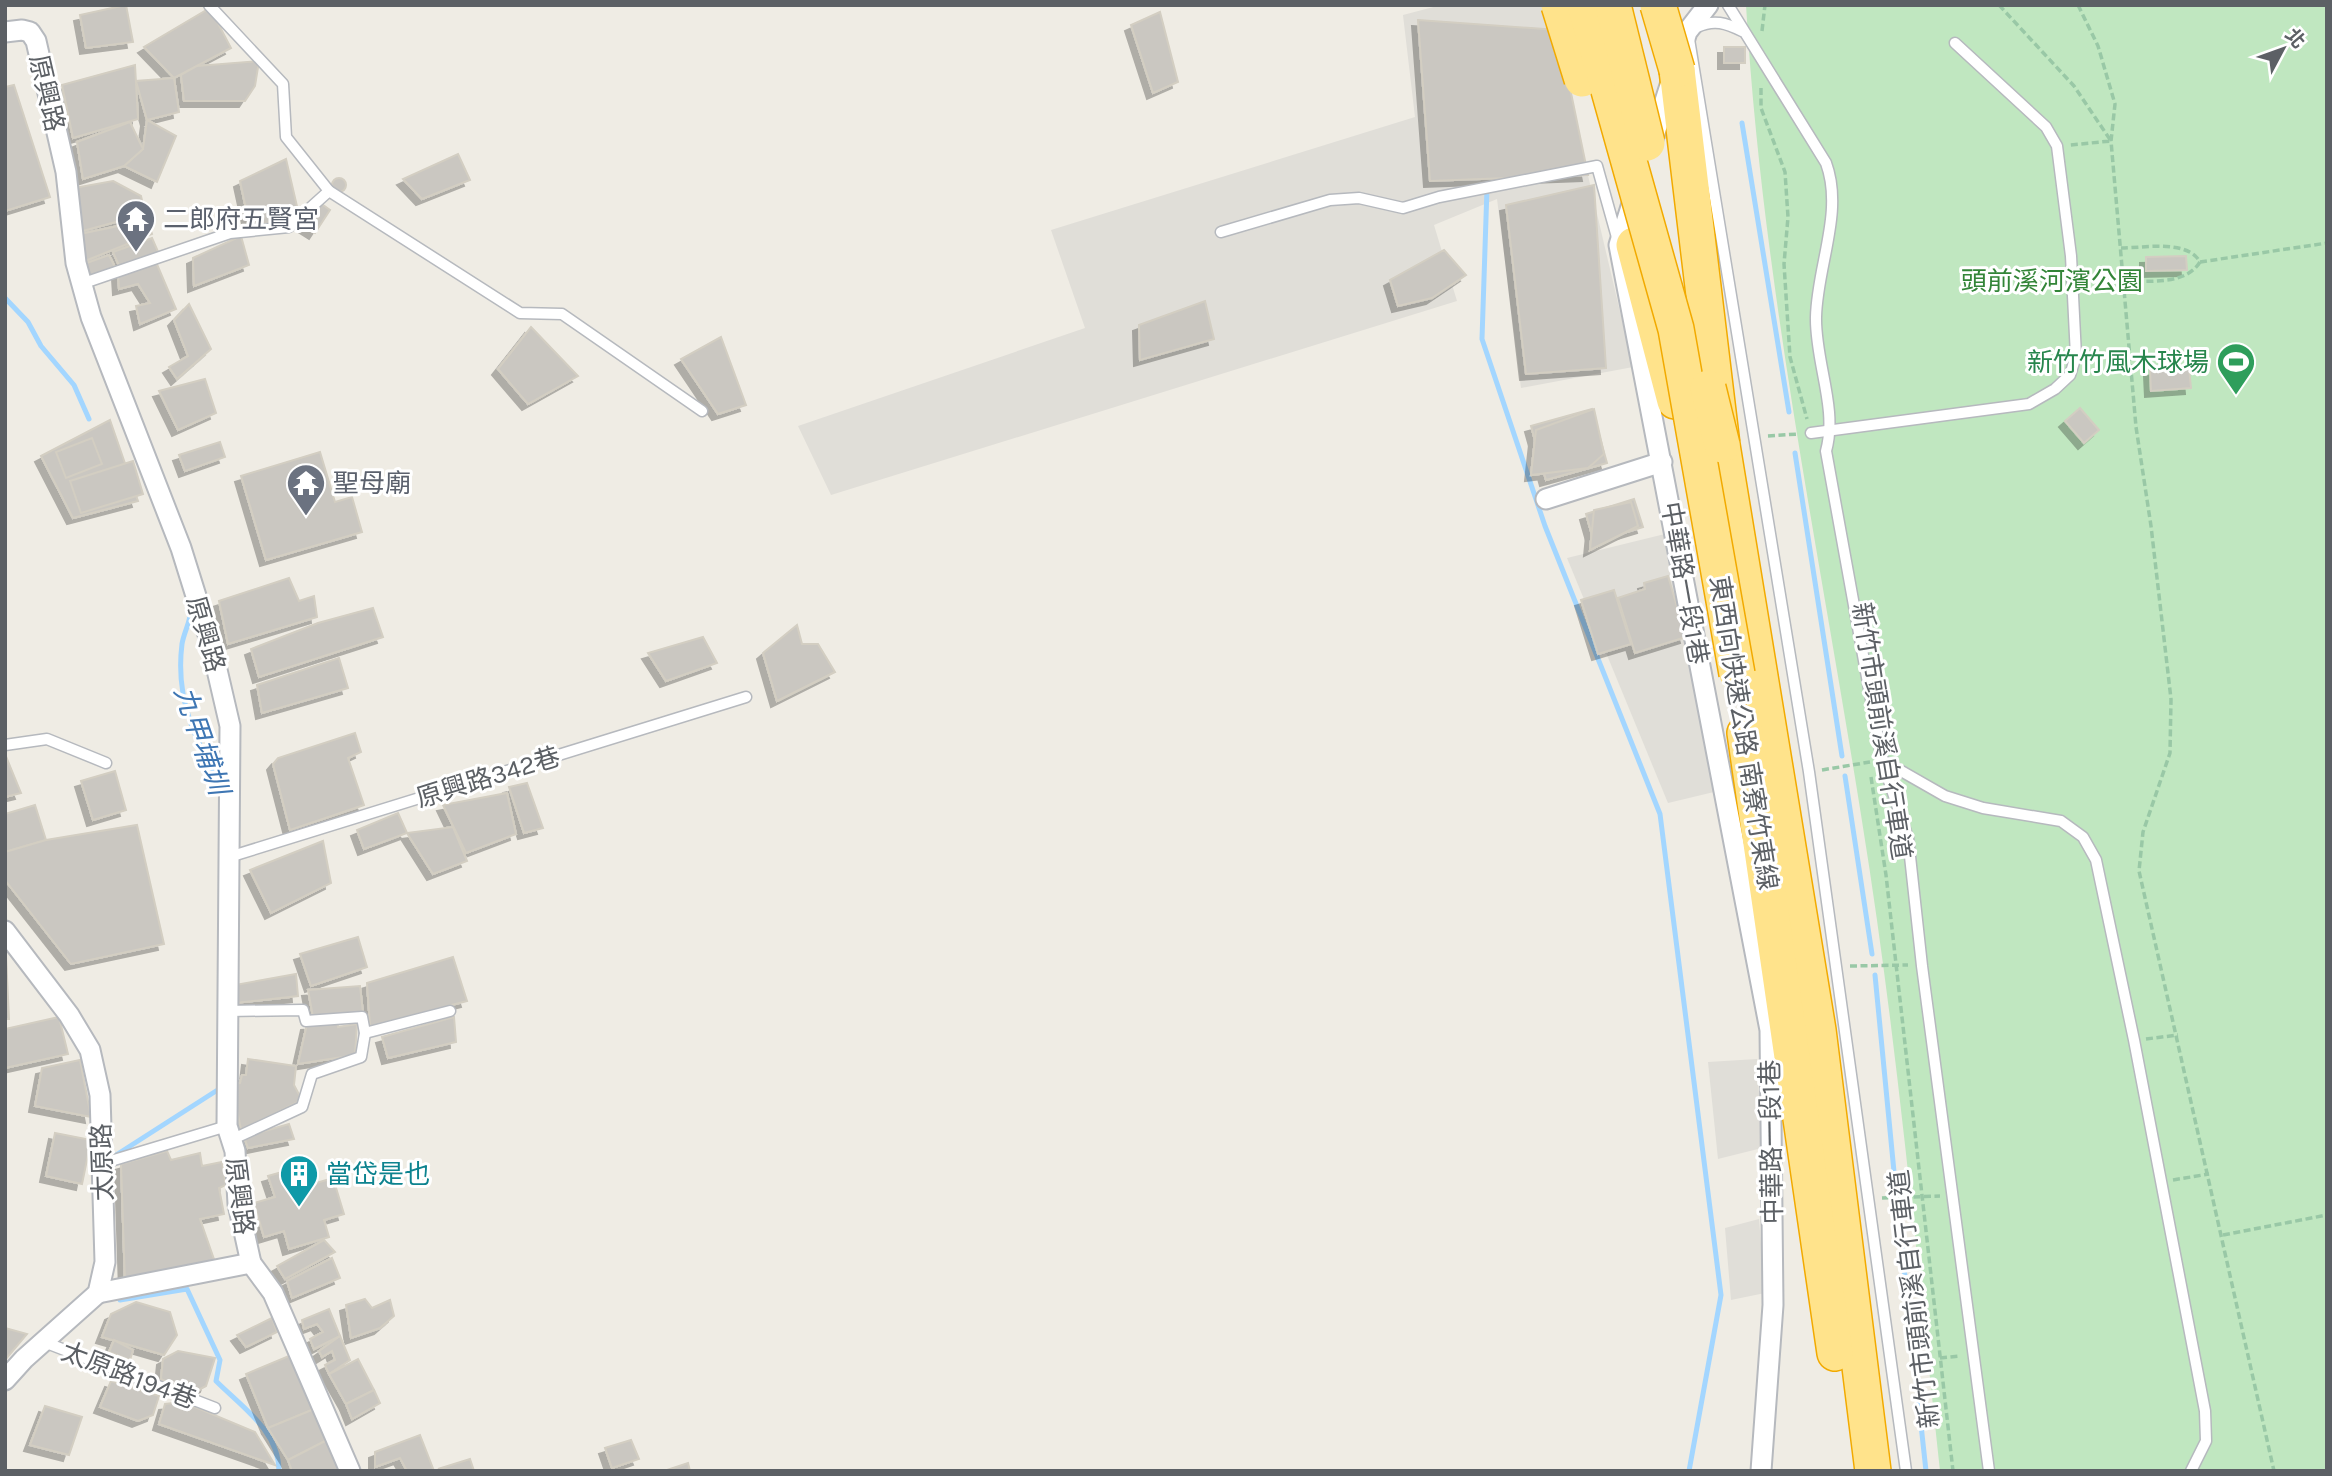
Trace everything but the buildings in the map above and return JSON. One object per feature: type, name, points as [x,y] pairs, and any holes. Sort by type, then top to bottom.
[{"type":"highway","points":[[1559,5],[1650,306],[1686,445],[1718,605],[1737,674]]},
{"type":"highway","name":"東西向快速公路 南寮竹東線","points":[[1585,5],[1676,329],[1737,674],[1852,1471]]},
{"type":"highway","name":"東西向快速公路 南寮竹東線","points":[[1614,5],[1722,445],[1818,1030],[1873,1471]]},
{"type":"highway","points":[[1658,5],[1677,70]]},
{"type":"highway","points":[[1677,18],[1677,70],[1722,445]]},
{"type":"street","name":"中華路一段1巷","points":[[1707,5],[1677,18],[1619,245],[1770,1030],[1773,1306],[1762,1471]]},
{"type":"street","name":"原興路","points":[[5,32],[30,32],[36,41],[66,172],[72,240],[81,285],[181,548],[211,644],[230,726],[226,1011],[229,1133],[235,1152],[237,1204],[251,1263],[278,1303],[350,1471]]},
{"type":"street","points":[[1546,499],[1662,462]]},
{"type":"street","name":"太原路","points":[[5,931],[69,1014],[90,1050],[99,1086],[104,1163],[105,1262],[98,1293]]},
{"type":"street","points":[[5,1380],[98,1293],[251,1263]]},
{"type":"lane","points":[[209,5],[283,84],[286,137],[329,191],[520,313],[562,314],[702,411]]},
{"type":"lane","points":[[1652,5],[1677,18],[1726,23],[1744,32]]},
{"type":"lane","points":[[1728,5],[1826,163],[1835,186],[1830,230],[1820,271],[1816,320],[1832,432],[1826,452],[1882,760],[1908,838],[1989,1471]]},
{"type":"lane","points":[[1677,18],[1756,437],[1809,772],[1906,1471]]},
{"type":"lane","points":[[1811,433],[2029,404],[2055,389],[2070,375],[2076,356],[2071,256],[2057,146],[2046,127],[1955,43]]},
{"type":"lane","points":[[1221,232],[1330,200],[1359,198],[1403,208],[1439,197],[1597,166],[1619,245]]},
{"type":"lane","points":[[81,285],[230,233],[289,228],[329,191]]},
{"type":"lane","name":"原興路342巷","points":[[229,857],[746,697]]},
{"type":"lane","points":[[5,745],[47,739],[106,763]]},
{"type":"lane","points":[[1882,760],[1945,796],[1983,808],[2061,821],[2082,837],[2096,860],[2134,1040],[2205,1411],[2206,1441],[2191,1471]]},
{"type":"lane","points":[[104,1163],[229,1133],[302,1107],[312,1074],[361,1057],[365,1033],[362,1017],[306,1021],[303,1010],[226,1011]]},
{"type":"lane","points":[[365,1033],[450,1011]]},
{"type":"lane","name":"太原路194巷","points":[[44,1342],[215,1408]]},
{"type":"path","points":[[1756,437],[1811,433],[1790,356],[1784,264],[1788,218],[1785,172],[1761,108],[1765,5]]},
{"type":"path","points":[[1999,5],[2074,86],[2111,141]]},
{"type":"path","points":[[2078,5],[2098,46],[2115,104],[2111,141],[2136,427],[2171,699],[2170,753],[2143,832],[2139,871],[2274,1471]]},
{"type":"path","points":[[2057,146],[2111,141]]},
{"type":"path","points":[[2200,262],[2327,243]]},
{"type":"path","points":[[2120,248],[2181,248],[2195,253],[2200,262]]},
{"type":"path","points":[[2123,282],[2184,278],[2193,274],[2200,262]]},
{"type":"path","name":"新竹市頭前溪自行車道","points":[[1868,752],[1896,965],[1920,1198],[1953,1471]]},
{"type":"path","points":[[1809,772],[1869,763]]},
{"type":"path","points":[[1837,967],[1896,965]]},
{"type":"path","points":[[2134,1040],[2178,1035]]},
{"type":"path","points":[[2161,1182],[2209,1174]]},
{"type":"path","points":[[1869,1198],[1920,1198],[1952,1194]]},
{"type":"path","points":[[2223,1235],[2327,1215]]},
{"type":"path","points":[[1939,1358],[1973,1355]]},
{"type":"shaded area","points":[[1441,5],[1548,5],[1633,367],[1521,388],[1497,199],[1434,225],[1457,301],[831,495],[798,426],[1085,328],[1051,230],[1415,117],[1403,15]]},
{"type":"shaded area","points":[[1669,533],[1714,792],[1668,803],[1567,558]]},
{"type":"shaded area","points":[[1757,1059],[1762,1148],[1718,1159],[1708,1062]]},
{"type":"shaded area","points":[[1759,1219],[1765,1293],[1731,1300],[1725,1228]]},
{"type":"green space","name":"頭前溪河濱公園","points":[[1746,5],[2327,5],[2327,1471],[1940,1471],[1886,983],[1778,313],[1754,108]]},
{"type":"waterway","points":[[1742,123],[1789,412]]},
{"type":"waterway","points":[[1487,188],[1482,339],[1545,526],[1660,814],[1721,1295],[1689,1471]]},
{"type":"waterway","name":"九甲埔圳","points":[[5,298],[28,322],[41,346],[74,385],[89,419]]},
{"type":"waterway","points":[[1795,453],[1842,756]]},
{"type":"waterway","name":"九甲埔圳","points":[[191,607],[182,644],[185,702],[196,737],[224,788]]},
{"type":"waterway","points":[[1845,776],[1872,954]]},
{"type":"waterway","points":[[1875,975],[1895,1182]]},
{"type":"waterway","name":"九甲埔圳","points":[[113,1157],[216,1091]]},
{"type":"waterway","points":[[1898,1212],[1926,1471]]},
{"type":"waterway","name":"九甲埔圳","points":[[120,1300],[187,1289],[220,1360],[216,1381],[266,1432],[273,1444],[279,1471]]},
{"type":"place","name":"二郎府五賢宮","points":[[136,253]]},
{"type":"place","name":"新竹竹風木球場","points":[[2236,396]]},
{"type":"place","name":"聖母廟","points":[[306,517]]},
{"type":"place","name":"當岱是也","points":[[299,1208]]}]
